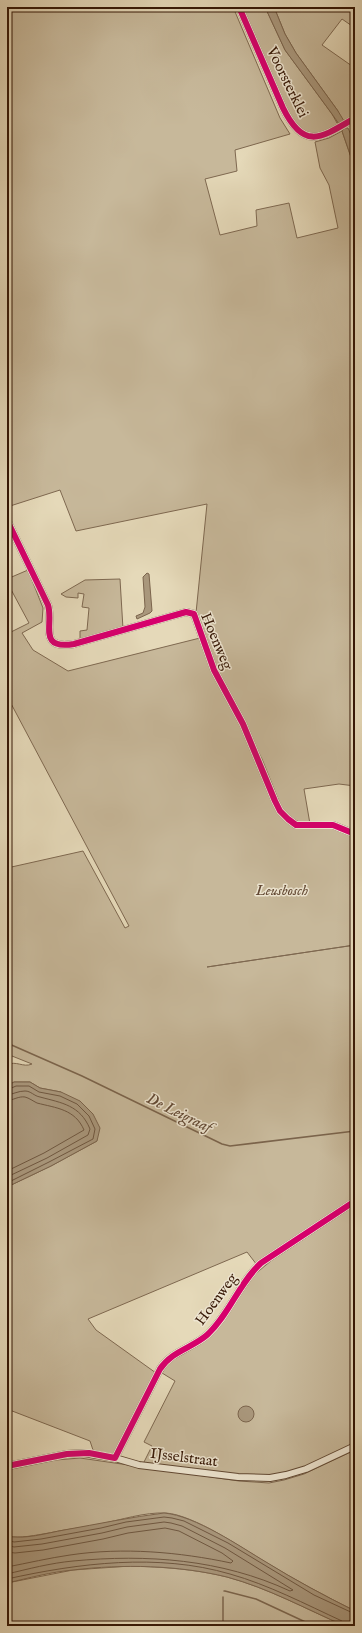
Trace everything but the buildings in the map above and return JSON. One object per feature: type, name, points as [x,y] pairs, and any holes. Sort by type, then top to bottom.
[{"type":"street","name":"Voorsterklei","points":[[239,7],[283,108],[291,123],[299,132],[308,137],[316,137],[338,128],[355,118]]},
{"type":"street","name":"Hoenweg","points":[[7,520],[48,605],[50,615],[48,632],[49,636],[55,642],[74,644],[186,612],[194,614],[214,670],[243,724],[280,811],[296,824],[333,825],[355,834]]},
{"type":"street","name":"Hoenweg","points":[[115,1458],[153,1381],[165,1361],[212,1330],[249,1276],[261,1263],[355,1201]]},
{"type":"street","name":"IJsselstraat","points":[[7,1466],[67,1454],[89,1454],[115,1458],[146,1466],[255,1479],[286,1475],[306,1469],[355,1446]]},
{"type":"green space","points":[[7,7],[233,7],[280,118],[290,134],[235,150],[237,171],[205,179],[220,235],[257,226],[256,210],[289,203],[297,238],[338,228],[329,185],[320,168],[315,142],[329,138],[342,131],[353,163],[355,178],[355,786],[339,784],[304,789],[310,824],[294,820],[282,809],[262,759],[215,669],[196,613],[207,504],[76,531],[60,490],[7,507]]},
{"type":"green space","points":[[241,7],[265,7],[285,50],[337,123],[338,111],[296,53],[285,34],[274,7],[355,7],[355,28],[342,19],[322,45],[352,66],[355,63],[355,116],[328,131],[321,133],[307,133],[299,129],[289,116]]},
{"type":"green space","name":"Leusbosch","points":[[28,570],[43,608],[42,622],[22,633],[33,650],[68,671],[200,638],[209,665],[243,730],[271,798],[299,826],[334,824],[355,835],[355,1199],[257,1265],[247,1252],[88,1319],[96,1330],[156,1373],[113,1455],[93,1450],[90,1441],[7,1409],[7,1187],[51,1166],[97,1141],[61,1092],[40,1088],[30,1082],[14,1082],[7,1086],[7,1065],[13,1063],[26,1065],[32,1064],[7,1054],[7,868],[83,851],[125,928],[129,926],[7,696],[7,634],[29,623],[7,582],[7,579]]},
{"type":"green space","points":[[120,579],[123,629],[80,640],[80,631],[87,630],[89,608],[82,607],[84,594],[78,593],[78,598],[66,597],[61,594],[85,580]]},
{"type":"green space","points":[[355,1205],[355,1444],[298,1471],[266,1478],[143,1464],[152,1446],[144,1442],[175,1381],[162,1373],[169,1362],[199,1345],[216,1331],[254,1275],[272,1260]]},
{"type":"green space","points":[[355,1450],[355,1611],[288,1576],[218,1533],[177,1515],[166,1513],[149,1514],[33,1536],[7,1536],[7,1470],[56,1460],[80,1458],[239,1481],[269,1483],[304,1474]]},
{"type":"green space","points":[[130,1566],[179,1569],[227,1577],[272,1593],[345,1626],[7,1626],[7,1583],[73,1570]]},
{"type":"water","points":[[265,7],[274,7],[285,34],[296,53],[344,121],[339,124],[285,50]]},
{"type":"water","points":[[345,128],[348,128],[355,144],[355,178],[353,163],[342,131]]},
{"type":"water","points":[[147,573],[149,574],[152,611],[137,619],[136,616],[143,613],[145,607],[143,577]]},
{"type":"water","points":[[14,1082],[30,1082],[40,1088],[61,1092],[80,1101],[93,1114],[100,1128],[97,1141],[51,1166],[7,1187],[7,1086]]},
{"type":"water","points":[[243,1406],[249,1406],[254,1411],[252,1420],[249,1422],[243,1422],[238,1417],[238,1411]]},
{"type":"water","points":[[164,1513],[190,1520],[217,1533],[321,1594],[355,1611],[355,1626],[345,1626],[257,1587],[227,1577],[189,1570],[131,1566],[92,1568],[56,1572],[7,1583],[7,1536],[36,1536]]},
{"type":"waterway","name":"De Leigraaf","points":[[7,1043],[82,1076],[222,1144],[230,1146],[355,1131]]},
{"type":"waterway","points":[[224,1591],[256,1599],[314,1626]]},
{"type":"waterway","points":[[223,1597],[223,1626]]},
{"type":"cycle path","points":[[239,7],[283,108],[298,131],[314,137],[323,135],[355,118]]},
{"type":"cycle path","points":[[7,520],[48,605],[49,634],[55,643],[63,645],[74,644],[186,612],[194,614],[214,670],[243,724],[280,811],[296,825],[333,825],[355,834]]},
{"type":"cycle path","points":[[7,1466],[67,1454],[89,1453],[115,1458],[160,1369],[165,1363],[170,1358],[207,1335],[215,1327],[246,1280],[261,1263],[355,1201]]}]
